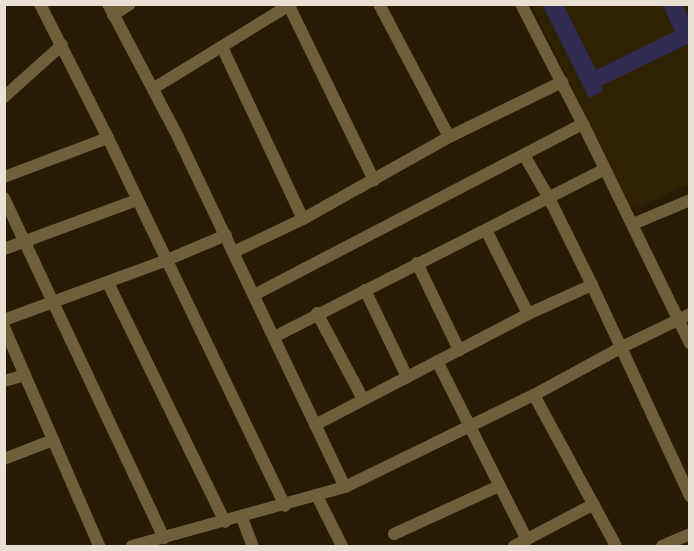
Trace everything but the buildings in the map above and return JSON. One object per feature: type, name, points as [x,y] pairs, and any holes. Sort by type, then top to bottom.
[{"type":"street","points":[[40,4],[108,138],[285,506]]},
{"type":"street","points":[[130,4],[111,10],[154,88],[226,235],[345,488]]},
{"type":"street","points":[[379,4],[449,137]]},
{"type":"street","points":[[521,4],[633,224],[684,317],[690,343]]},
{"type":"street","points":[[154,88],[290,5],[374,180]]},
{"type":"street","points":[[4,97],[62,45]]},
{"type":"street","points":[[222,47],[303,219]]},
{"type":"street","points":[[234,252],[303,219],[449,137],[562,82]]},
{"type":"street","points":[[254,295],[584,124]]},
{"type":"street","points":[[4,177],[108,138]]},
{"type":"street","points":[[524,155],[549,198],[592,285],[690,496]]},
{"type":"street","points":[[274,337],[317,313],[605,169]]},
{"type":"street","points":[[4,198],[164,538]]},
{"type":"street","points":[[4,249],[137,200]]},
{"type":"street","points":[[633,224],[690,200]]},
{"type":"street","points":[[486,230],[528,314]]},
{"type":"street","points":[[4,320],[108,283],[226,235]]},
{"type":"street","points":[[417,263],[459,350]]},
{"type":"street","points":[[108,283],[225,522]]},
{"type":"street","points":[[315,425],[528,314],[592,285]]},
{"type":"street","points":[[365,290],[407,377]]},
{"type":"street","points":[[317,313],[363,399]]},
{"type":"street","points":[[138,546],[345,488],[534,395],[622,347],[684,317]]},
{"type":"street","points":[[4,327],[99,546]]},
{"type":"street","points":[[437,361],[527,540]]},
{"type":"street","points":[[4,381],[25,375]]},
{"type":"street","points":[[534,395],[616,546]]},
{"type":"street","points":[[4,459],[53,440]]},
{"type":"street","points":[[394,534],[499,486]]},
{"type":"street","points":[[317,496],[342,546]]},
{"type":"street","points":[[514,546],[594,504]]},
{"type":"street","points":[[242,518],[253,546]]},
{"type":"street","points":[[662,546],[690,534]]},
{"type":"shaded area","points":[[532,5],[689,5],[689,184],[637,208],[629,206]]}]
